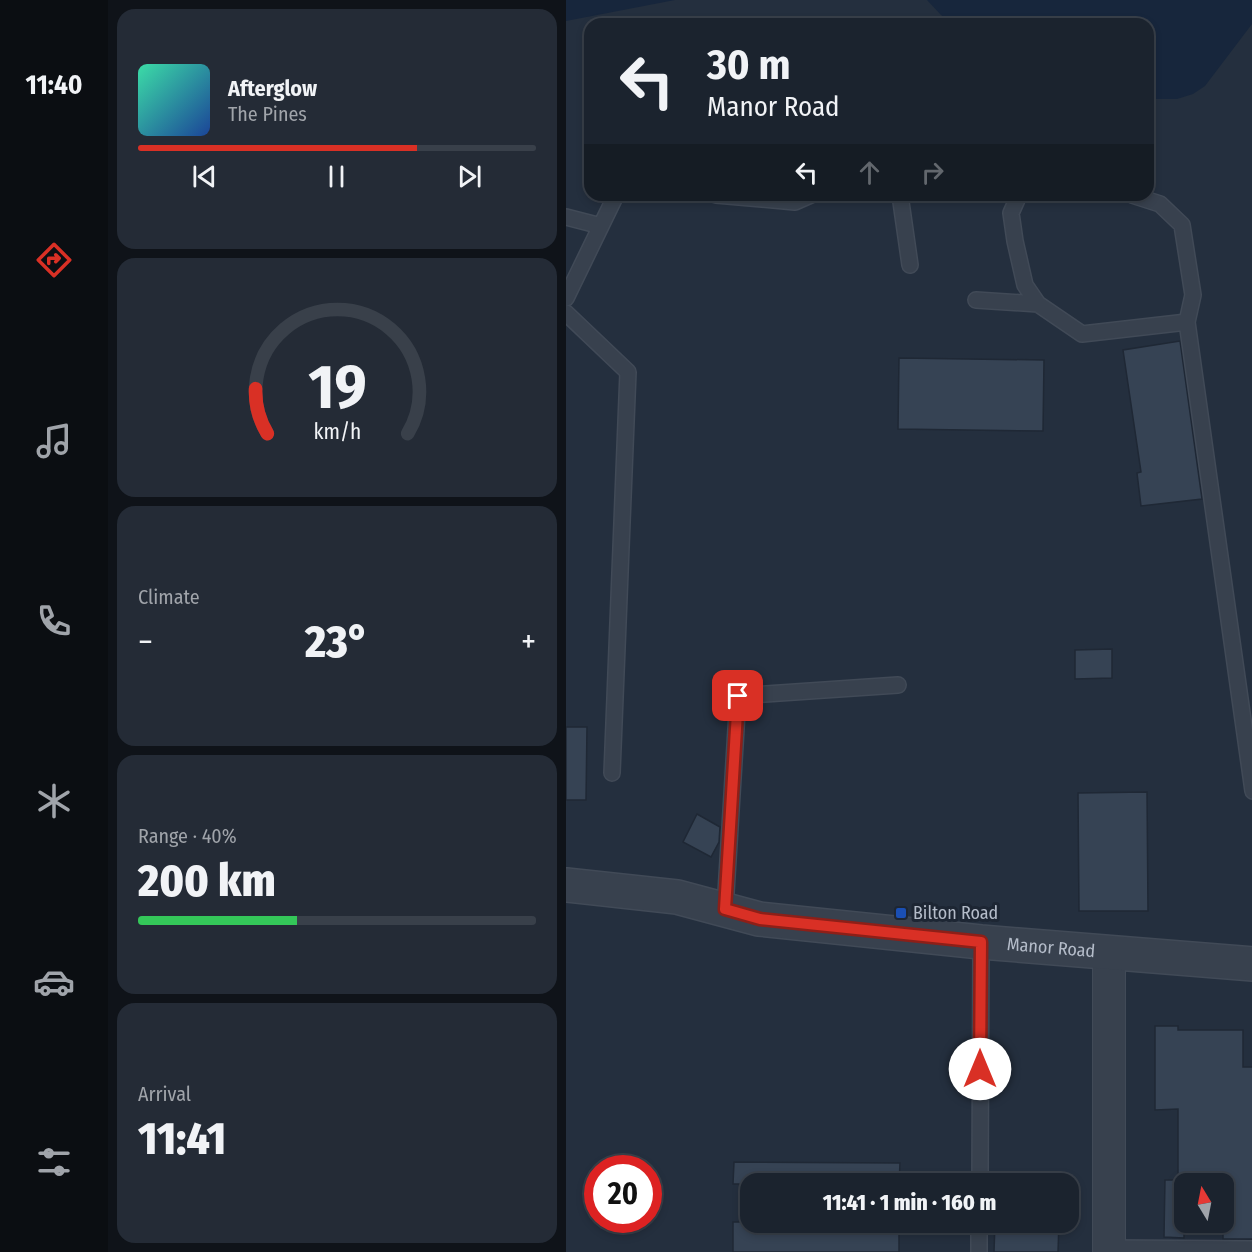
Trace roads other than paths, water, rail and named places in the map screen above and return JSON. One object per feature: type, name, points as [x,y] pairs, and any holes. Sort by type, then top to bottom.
[{"type":"street","name":"Manor Road","points":[[566,885],[677,897],[760,919],[981,942],[1253,964]]},
{"type":"street","points":[[1109,953],[1109,1250]]},
{"type":"lane","points":[[566,298],[613,201]]},
{"type":"lane","points":[[901,201],[910,265]]},
{"type":"lane","points":[[1016,201],[1011,213],[1015,241],[1025,285],[1038,304],[1082,334],[1187,322]]},
{"type":"lane","points":[[1151,201],[1160,204],[1182,225],[1193,295],[1187,322],[1253,791]]},
{"type":"lane","points":[[566,217],[601,226]]},
{"type":"lane","points":[[976,300],[1038,304]]},
{"type":"lane","points":[[566,313],[628,372],[612,774]]},
{"type":"lane","points":[[725,909],[738,696],[898,685]]},
{"type":"lane","points":[[980,1173],[981,942]]},
{"type":"lane","points":[[979,1233],[979,1252]]},
{"type":"lane","points":[[1109,1250],[1253,1249]]},
{"type":"water","points":[[566,0],[675,0],[566,21]]},
{"type":"water","points":[[927,0],[1252,0],[1252,24],[1205,86],[1193,94],[1177,99],[1154,99],[1154,18],[945,18]]},
{"type":"place","name":"Bilton Road","points":[[901,913]]}]
